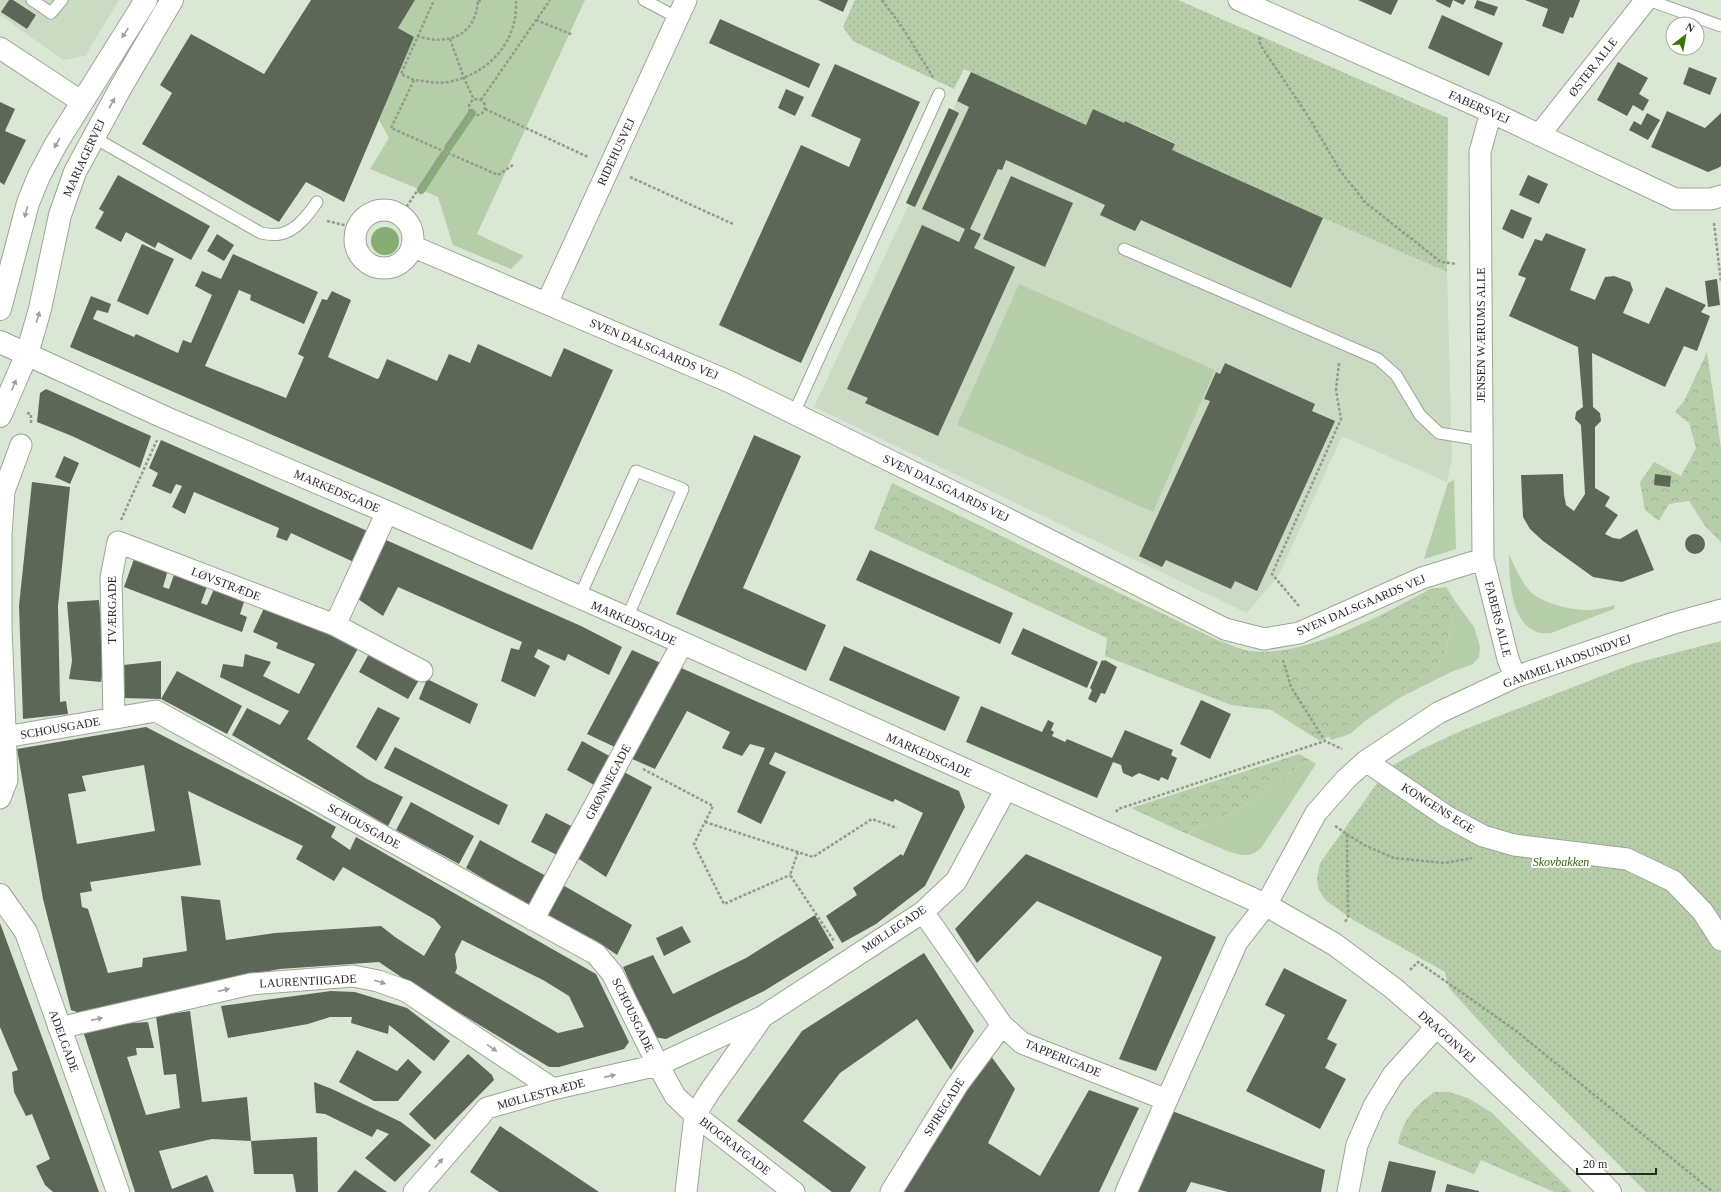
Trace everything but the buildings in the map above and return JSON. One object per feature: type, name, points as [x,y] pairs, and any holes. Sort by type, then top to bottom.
[{"type":"main road","points":[[0,309],[31,196],[39,176],[56,144],[146,0]]},
{"type":"main road","name":"MARIAGERVEJ","points":[[0,416],[27,354],[40,308],[60,215],[75,172],[93,137],[172,0]]},
{"type":"main road","name":"MARKEDSGADE","points":[[0,342],[166,418],[387,512],[627,618],[1266,905]]},
{"type":"main road","name":"ADELGADE","points":[[0,895],[26,932],[118,1192]]},
{"type":"main road","name":"DRAGONVEJ","points":[[1266,905],[1334,944],[1393,988],[1437,1026],[1582,1163],[1610,1192]]},
{"type":"street","name":"FABERSVEJ","points":[[1239,0],[1491,112],[1675,199],[1716,198]]},
{"type":"street","name":"ØSTER ALLE","points":[[1539,135],[1647,0]]},
{"type":"street","name":"RIDEHUSVEJ","points":[[547,303],[682,9]]},
{"type":"street","points":[[0,48],[82,102]]},
{"type":"street","name":"JENSEN WÆRUMS ALLE","points":[[1483,560],[1480,152],[1491,112]]},
{"type":"street","points":[[377,210],[386,210],[401,215],[412,230],[412,246],[408,255],[402,262],[394,266],[384,268],[375,267],[366,262],[358,251],[355,237],[357,228],[365,217],[377,210]]},
{"type":"street","name":"SVEN DALSGAARDS VEJ","points":[[412,246],[730,382],[999,514],[1225,629],[1264,639],[1299,633],[1422,578],[1483,560]]},
{"type":"street","points":[[0,798],[7,780],[1,627],[1,535],[4,491],[21,445]]},
{"type":"street","points":[[335,625],[387,512]]},
{"type":"street","name":"LØVSTRÆDE","points":[[118,542],[335,625],[422,671]]},
{"type":"street","name":"TVÆRGADE","points":[[114,718],[111,578],[118,542]]},
{"type":"street","name":"FABERS ALLE","points":[[1483,560],[1508,659],[1515,677]]},
{"type":"street","name":"GAMMEL HADSUNDVEJ","points":[[1266,905],[1316,813],[1346,779],[1366,761],[1438,713],[1515,677],[1674,623],[1721,610]]},
{"type":"street","name":"GRØNNEGADE","points":[[533,920],[682,644]]},
{"type":"street","name":"SCHOUSGADE","points":[[5,737],[156,711],[596,954],[612,973],[675,1096],[695,1115]]},
{"type":"street","name":"KONGENS EGE","points":[[1366,761],[1446,816],[1483,836],[1514,845],[1627,859],[1673,881],[1703,912],[1721,940]]},
{"type":"street","name":"MØLLEGADE","points":[[658,1065],[762,1018],[922,912],[956,881],[1006,789]]},
{"type":"street","points":[[1126,1192],[1237,942],[1266,905]]},
{"type":"street","name":"TAPPERIGADE","points":[[922,912],[1002,1024],[1022,1043],[1167,1100]]},
{"type":"street","name":"LAURENTIIGADE","points":[[60,1028],[251,984],[353,976],[378,981],[406,991],[553,1089]]},
{"type":"street","name":"MØLLEGADE","points":[[695,1115],[710,1091],[762,1018]]},
{"type":"street","name":"SPIREGADE","points":[[892,1192],[958,1084],[1002,1024]]},
{"type":"street","points":[[1348,1192],[1357,1145],[1374,1106],[1393,1075],[1437,1026]]},
{"type":"street","name":"MØLLESTRÆDE","points":[[414,1192],[486,1108],[553,1089],[658,1065]]},
{"type":"street","points":[[686,1192],[695,1115]]},
{"type":"street","name":"BIOGRAFGADE","points":[[695,1115],[794,1192]]},
{"type":"lane","points":[[32,0],[51,13],[62,0]]},
{"type":"lane","points":[[644,0],[682,9]]},
{"type":"lane","points":[[1647,0],[1721,26]]},
{"type":"lane","points":[[794,413],[939,94]]},
{"type":"lane","points":[[93,137],[261,233],[279,234],[292,229],[307,217],[317,202]]},
{"type":"lane","points":[[1124,249],[1378,359],[1396,376],[1420,415],[1439,433],[1482,440]]},
{"type":"lane","points":[[579,598],[636,471],[683,490],[627,618]]},
{"type":"path","points":[[434,0],[401,74],[414,80],[446,82],[464,78],[482,69],[498,55],[509,38],[515,18],[516,0]]},
{"type":"path","points":[[417,36],[430,40],[450,39],[461,34],[470,24],[476,12],[478,0],[483,0]]},
{"type":"path","points":[[481,100],[550,0]]},
{"type":"path","points":[[882,0],[902,27],[932,74],[939,94]]},
{"type":"path","points":[[1270,14],[1259,40],[1260,46],[1308,116],[1341,172],[1366,203],[1441,262],[1481,266]]},
{"type":"path","points":[[536,20],[573,35]]},
{"type":"path","points":[[450,39],[464,78],[474,100]]},
{"type":"path","points":[[414,80],[391,128],[498,175],[513,165]]},
{"type":"path","points":[[474,100],[481,100]]},
{"type":"path","points":[[401,215],[471,111],[470,106],[474,100]]},
{"type":"path","points":[[471,111],[477,115],[484,112],[484,104],[481,100]]},
{"type":"path","points":[[1716,198],[1721,282]]},
{"type":"path","points":[[693,206],[733,224]]},
{"type":"path","points":[[307,217],[357,228]]},
{"type":"path","points":[[1303,611],[1272,574],[1341,419],[1336,390],[1341,342]]},
{"type":"path","points":[[118,542],[116,533],[166,418]]},
{"type":"path","points":[[1100,831],[1118,809],[1325,741],[1292,687]]},
{"type":"path","points":[[621,757],[713,806],[694,844],[724,904],[790,875],[798,852]]},
{"type":"path","points":[[1316,813],[1364,845],[1394,858],[1445,863],[1489,856],[1494,839]]},
{"type":"path","points":[[705,822],[813,857],[872,819],[897,828]]},
{"type":"path","points":[[1334,944],[1348,917],[1347,834]]},
{"type":"path","points":[[790,875],[848,961]]},
{"type":"path","points":[[1393,988],[1418,962],[1515,1030],[1713,1192]]},
{"type":"shaded area","points":[[0,0],[119,0],[85,56],[63,60],[0,15]]},
{"type":"shaded area","points":[[971,72],[1086,125],[1093,109],[1124,123],[1125,121],[1175,144],[1173,150],[1447,272],[1452,459],[1447,482],[1342,436],[1279,575],[1247,613],[814,407]]},
{"type":"shaded area","points":[[385,227],[395,231],[399,241],[395,251],[385,255],[375,251],[371,241],[375,231]]},
{"type":"green space","points":[[415,0],[585,0],[477,234],[524,256],[511,269],[453,245],[438,197],[370,169],[389,138],[379,120],[414,37],[398,28]]},
{"type":"green space","points":[[855,0],[1178,0],[1448,118],[1447,272],[1172,150],[1175,143],[1126,121],[1124,123],[1093,109],[1086,125],[964,69],[954,89],[853,41],[843,27]]},
{"type":"green space","points":[[1019,284],[1215,370],[1153,512],[957,425]]},
{"type":"green space","points":[[1707,352],[1721,448],[1721,542],[1705,526],[1689,501],[1669,504],[1659,521],[1645,510],[1640,482],[1654,462],[1681,476],[1696,448],[1689,423],[1675,412],[1684,401]]},
{"type":"green space","points":[[1454,480],[1456,549],[1424,559],[1448,483]]},
{"type":"green space","points":[[892,483],[1217,640],[1245,650],[1271,651],[1294,648],[1318,641],[1366,622],[1430,589],[1446,587],[1455,601],[1447,647],[1435,668],[1334,734],[1320,741],[1271,710],[1231,705],[1105,656],[1107,638],[874,529]]},
{"type":"green space","points":[[1509,554],[1526,587],[1535,596],[1542,600],[1567,608],[1591,610],[1615,605],[1614,609],[1551,633],[1538,632],[1528,627],[1520,617],[1515,606],[1510,578]]},
{"type":"green space","points":[[1455,601],[1474,627],[1480,647],[1479,657],[1473,664],[1451,672],[1401,697],[1365,721],[1350,734],[1331,740],[1329,736],[1389,699],[1435,668],[1447,647]]},
{"type":"green space","name":"Skovbakken","points":[[1721,641],[1721,1192],[1646,1192],[1508,1053],[1449,988],[1445,972],[1355,921],[1325,900],[1319,890],[1317,879],[1320,863],[1388,768],[1422,749],[1463,730],[1632,664]]},
{"type":"green space","points":[[1299,754],[1310,760],[1301,764],[1258,798],[1212,823],[1201,825],[1187,834],[1131,808]]},
{"type":"green space","points":[[1310,760],[1316,764],[1261,848],[1256,852],[1242,855],[1218,847],[1188,834],[1201,825],[1212,823],[1258,798],[1301,764]]},
{"type":"green space","points":[[1435,1092],[1449,1092],[1468,1098],[1491,1112],[1572,1192],[1554,1192],[1481,1160],[1474,1174],[1398,1144],[1406,1121],[1422,1102]]},
{"type":"waterway","points":[[448,148],[472,113]]},
{"type":"waterway","points":[[421,190],[444,155]]}]
